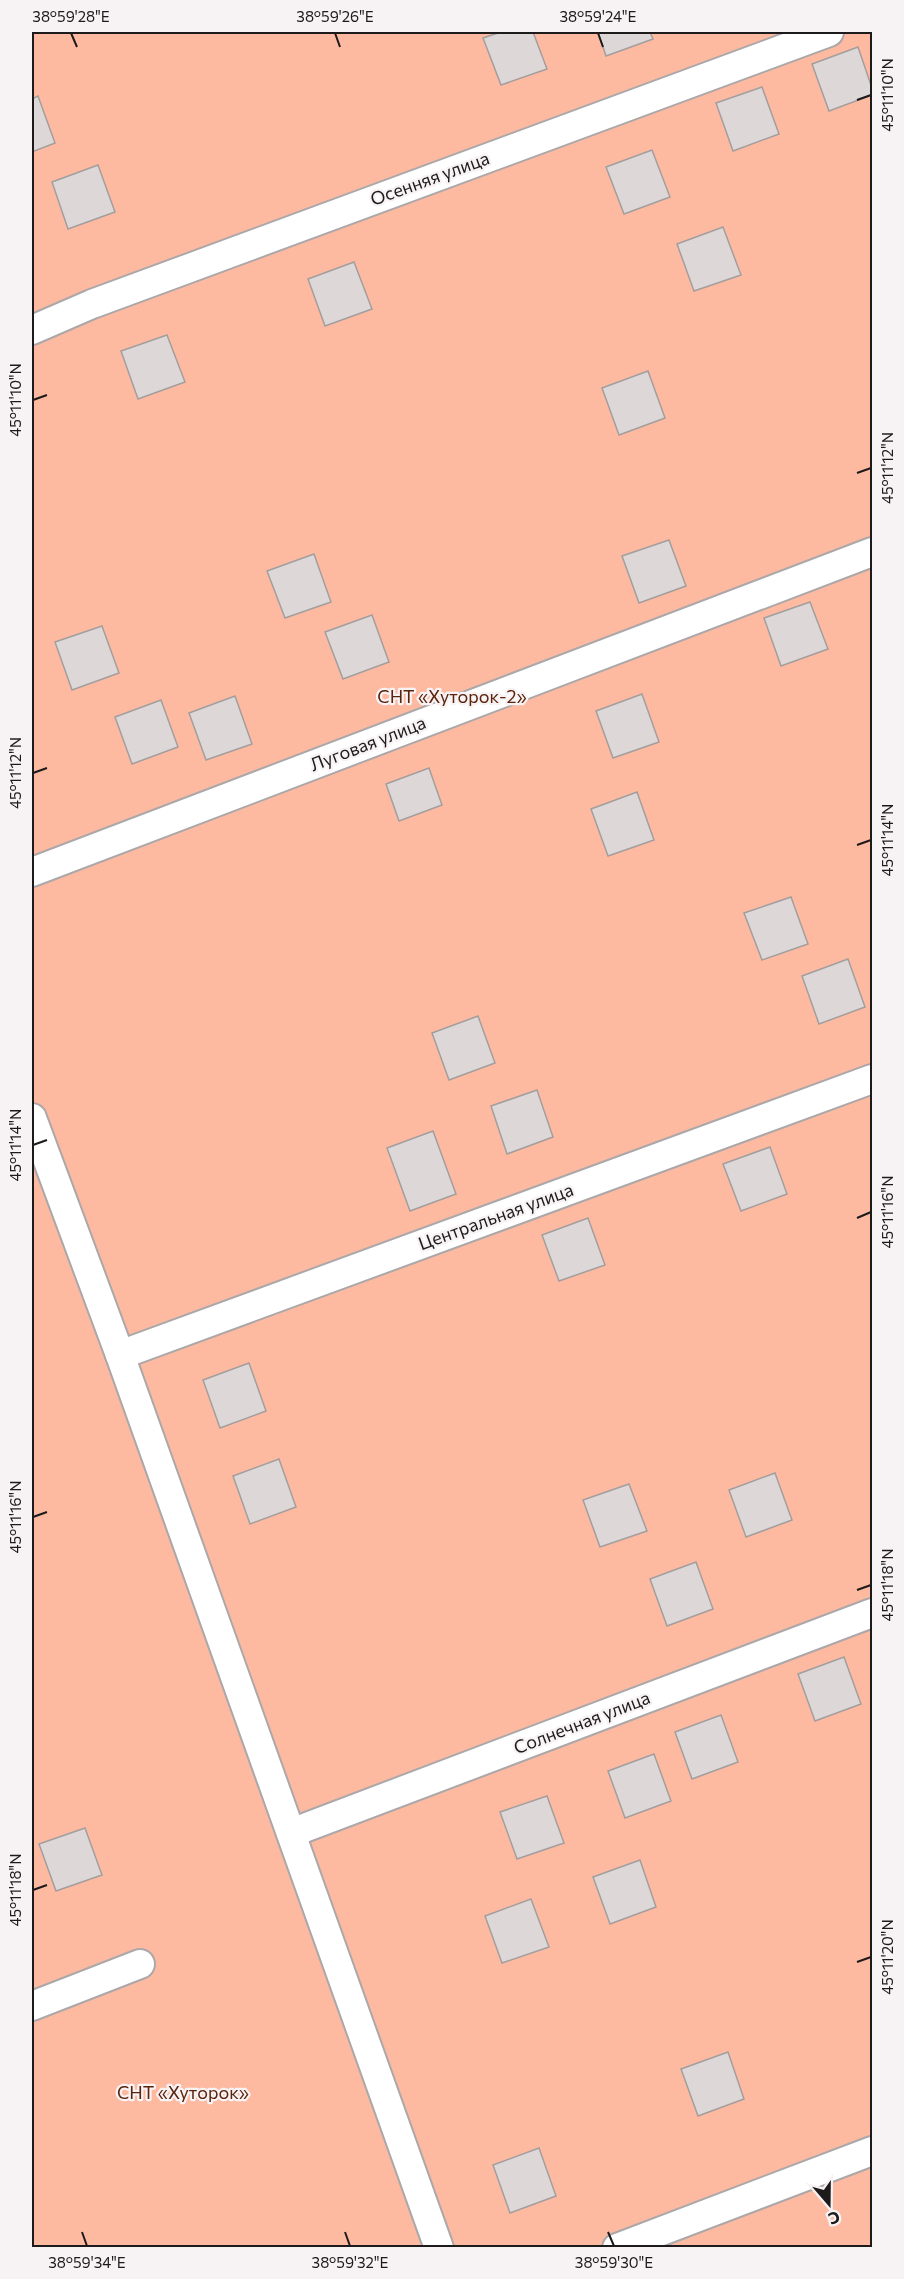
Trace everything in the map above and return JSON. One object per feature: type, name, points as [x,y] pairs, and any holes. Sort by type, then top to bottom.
[{"type":"street","name":"Осенняя улица","points":[[32,330],[92,304],[829,32]]},
{"type":"street","name":"Луговая улица","points":[[32,872],[873,552]]},
{"type":"street","name":"Центральная улица","points":[[120,1355],[873,1079]]},
{"type":"street","points":[[32,1118],[120,1355],[439,2247]]},
{"type":"street","name":"Солнечная улица","points":[[291,1833],[873,1614]]},
{"type":"street","points":[[32,2006],[141,1964]]},
{"type":"street","points":[[617,2247],[873,2151]]},
{"type":"green space","name":"СНТ «Хуторок-2»","points":[[32,32],[872,32],[872,2247],[32,2248]]},
{"type":"building","points":[[501,32],[533,32],[547,69],[501,85],[483,38]]},
{"type":"building","points":[[598,32],[650,32],[653,39],[606,56]]},
{"type":"building","points":[[858,47],[872,88],[872,95],[829,111],[812,64]]},
{"type":"building","points":[[762,87],[779,134],[733,151],[716,103]]},
{"type":"building","points":[[38,96],[55,143],[32,152],[32,99]]},
{"type":"building","points":[[652,150],[670,197],[624,214],[606,167]]},
{"type":"building","points":[[98,165],[115,212],[68,229],[52,182]]},
{"type":"building","points":[[723,227],[741,275],[694,291],[677,244]]},
{"type":"building","points":[[354,262],[372,309],[325,326],[308,279]]},
{"type":"building","points":[[167,335],[185,382],[138,399],[121,351]]},
{"type":"building","points":[[648,371],[665,418],[619,435],[602,388]]},
{"type":"building","points":[[669,540],[686,586],[639,603],[622,556]]},
{"type":"building","points":[[314,554],[331,602],[285,618],[267,571]]},
{"type":"building","points":[[810,602],[828,649],[781,666],[764,618]]},
{"type":"building","points":[[372,615],[389,662],[343,679],[325,632]]},
{"type":"building","points":[[102,626],[119,673],[72,690],[55,642]]},
{"type":"building","points":[[642,694],[659,742],[613,758],[596,711]]},
{"type":"building","points":[[235,696],[252,744],[206,760],[189,713]]},
{"type":"building","points":[[161,700],[178,747],[132,764],[115,717]]},
{"type":"building","points":[[429,768],[442,805],[399,821],[386,784]]},
{"type":"building","points":[[637,792],[654,840],[608,856],[591,809]]},
{"type":"building","points":[[791,897],[808,944],[762,960],[744,913]]},
{"type":"building","points":[[848,959],[865,1007],[819,1024],[802,976]]},
{"type":"building","points":[[478,1016],[495,1063],[449,1080],[432,1033]]},
{"type":"building","points":[[537,1090],[553,1137],[507,1154],[491,1106]]},
{"type":"building","points":[[433,1131],[456,1194],[410,1211],[387,1148]]},
{"type":"building","points":[[770,1147],[787,1194],[741,1211],[723,1164]]},
{"type":"building","points":[[588,1218],[605,1265],[559,1281],[542,1235]]},
{"type":"building","points":[[249,1363],[266,1411],[220,1428],[203,1380]]},
{"type":"building","points":[[279,1459],[296,1507],[250,1524],[233,1476]]},
{"type":"building","points":[[775,1473],[792,1520],[746,1537],[729,1490]]},
{"type":"building","points":[[629,1484],[647,1531],[600,1547],[583,1500]]},
{"type":"building","points":[[696,1562],[713,1609],[667,1626],[650,1579]]},
{"type":"building","points":[[844,1657],[861,1704],[815,1721],[798,1674]]},
{"type":"building","points":[[721,1715],[738,1762],[692,1779],[675,1732]]},
{"type":"building","points":[[654,1754],[671,1801],[625,1818],[608,1771]]},
{"type":"building","points":[[547,1796],[564,1843],[517,1859],[500,1812]]},
{"type":"building","points":[[85,1828],[102,1875],[56,1891],[39,1844]]},
{"type":"building","points":[[640,1860],[656,1907],[610,1924],[593,1877]]},
{"type":"building","points":[[531,1899],[549,1947],[502,1963],[485,1916]]},
{"type":"building","points":[[728,2052],[744,2099],[698,2116],[681,2069]]},
{"type":"building","points":[[539,2148],[556,2196],[510,2213],[493,2165]]},
{"type":"park label","name":"СНТ «Хуторок»","points":[[183,2093]]}]
